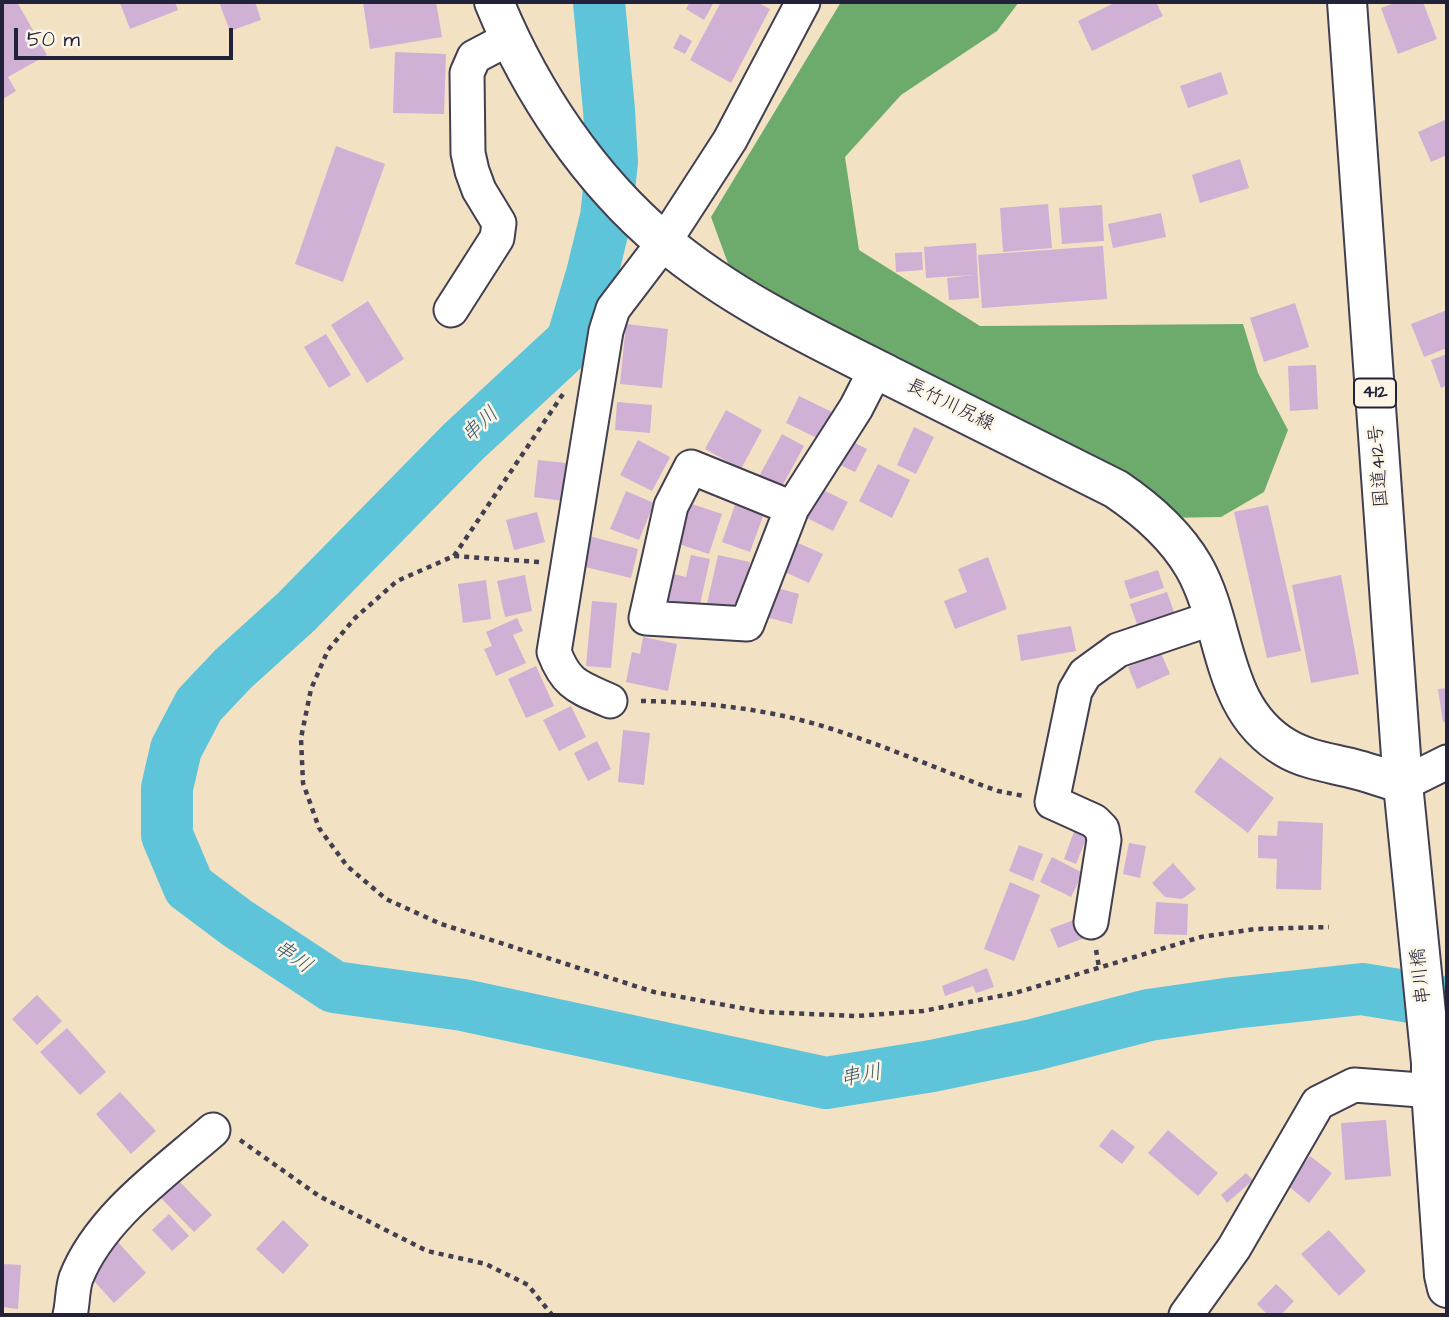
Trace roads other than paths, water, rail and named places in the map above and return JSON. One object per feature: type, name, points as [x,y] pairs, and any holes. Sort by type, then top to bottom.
[{"type":"main road","name":"長竹川尻線","points":[[494,2],[517,52],[569,138],[608,186],[658,237],[752,304],[1133,500],[1164,528],[1190,560],[1204,590],[1233,684],[1253,719],[1286,748],[1306,757],[1404,784]]},
{"type":"main road","name":"国道412号","points":[[1347,2],[1413,889]]},
{"type":"main road","name":"串川橋","points":[[1413,889],[1436,1082]]},
{"type":"main road","name":"412","points":[[1436,1082],[1444,1275],[1447,1288]]},
{"type":"street","points":[[610,701],[572,684],[560,668],[554,652],[606,331],[612,309],[658,237],[730,141],[803,2]]},
{"type":"street","points":[[451,310],[497,238],[499,223],[479,190],[468,153],[467,73],[474,57],[517,52]]},
{"type":"street","points":[[792,508],[691,467],[671,506],[646,618],[747,624],[792,508],[856,408],[876,369]]},
{"type":"street","points":[[1091,922],[1104,840],[1102,829],[1094,821],[1052,802],[1075,691],[1085,674],[1118,650],[1213,618]]},
{"type":"street","points":[[1404,784],[1447,762]]},
{"type":"street","points":[[1186,1315],[1234,1248],[1318,1103],[1354,1085],[1436,1082]]},
{"type":"street","points":[[70,1315],[75,1281],[98,1238],[150,1183],[213,1130]]},
{"type":"waterway","name":"串川","points":[[599,2],[612,162],[606,217],[572,341],[463,442],[296,612],[233,669],[199,705],[176,749],[167,788],[167,835],[189,887],[237,923],[334,987],[463,1005],[826,1083],[932,1066],[1033,1045],[1149,1015],[1233,1003],[1362,989],[1447,1003]]}]
